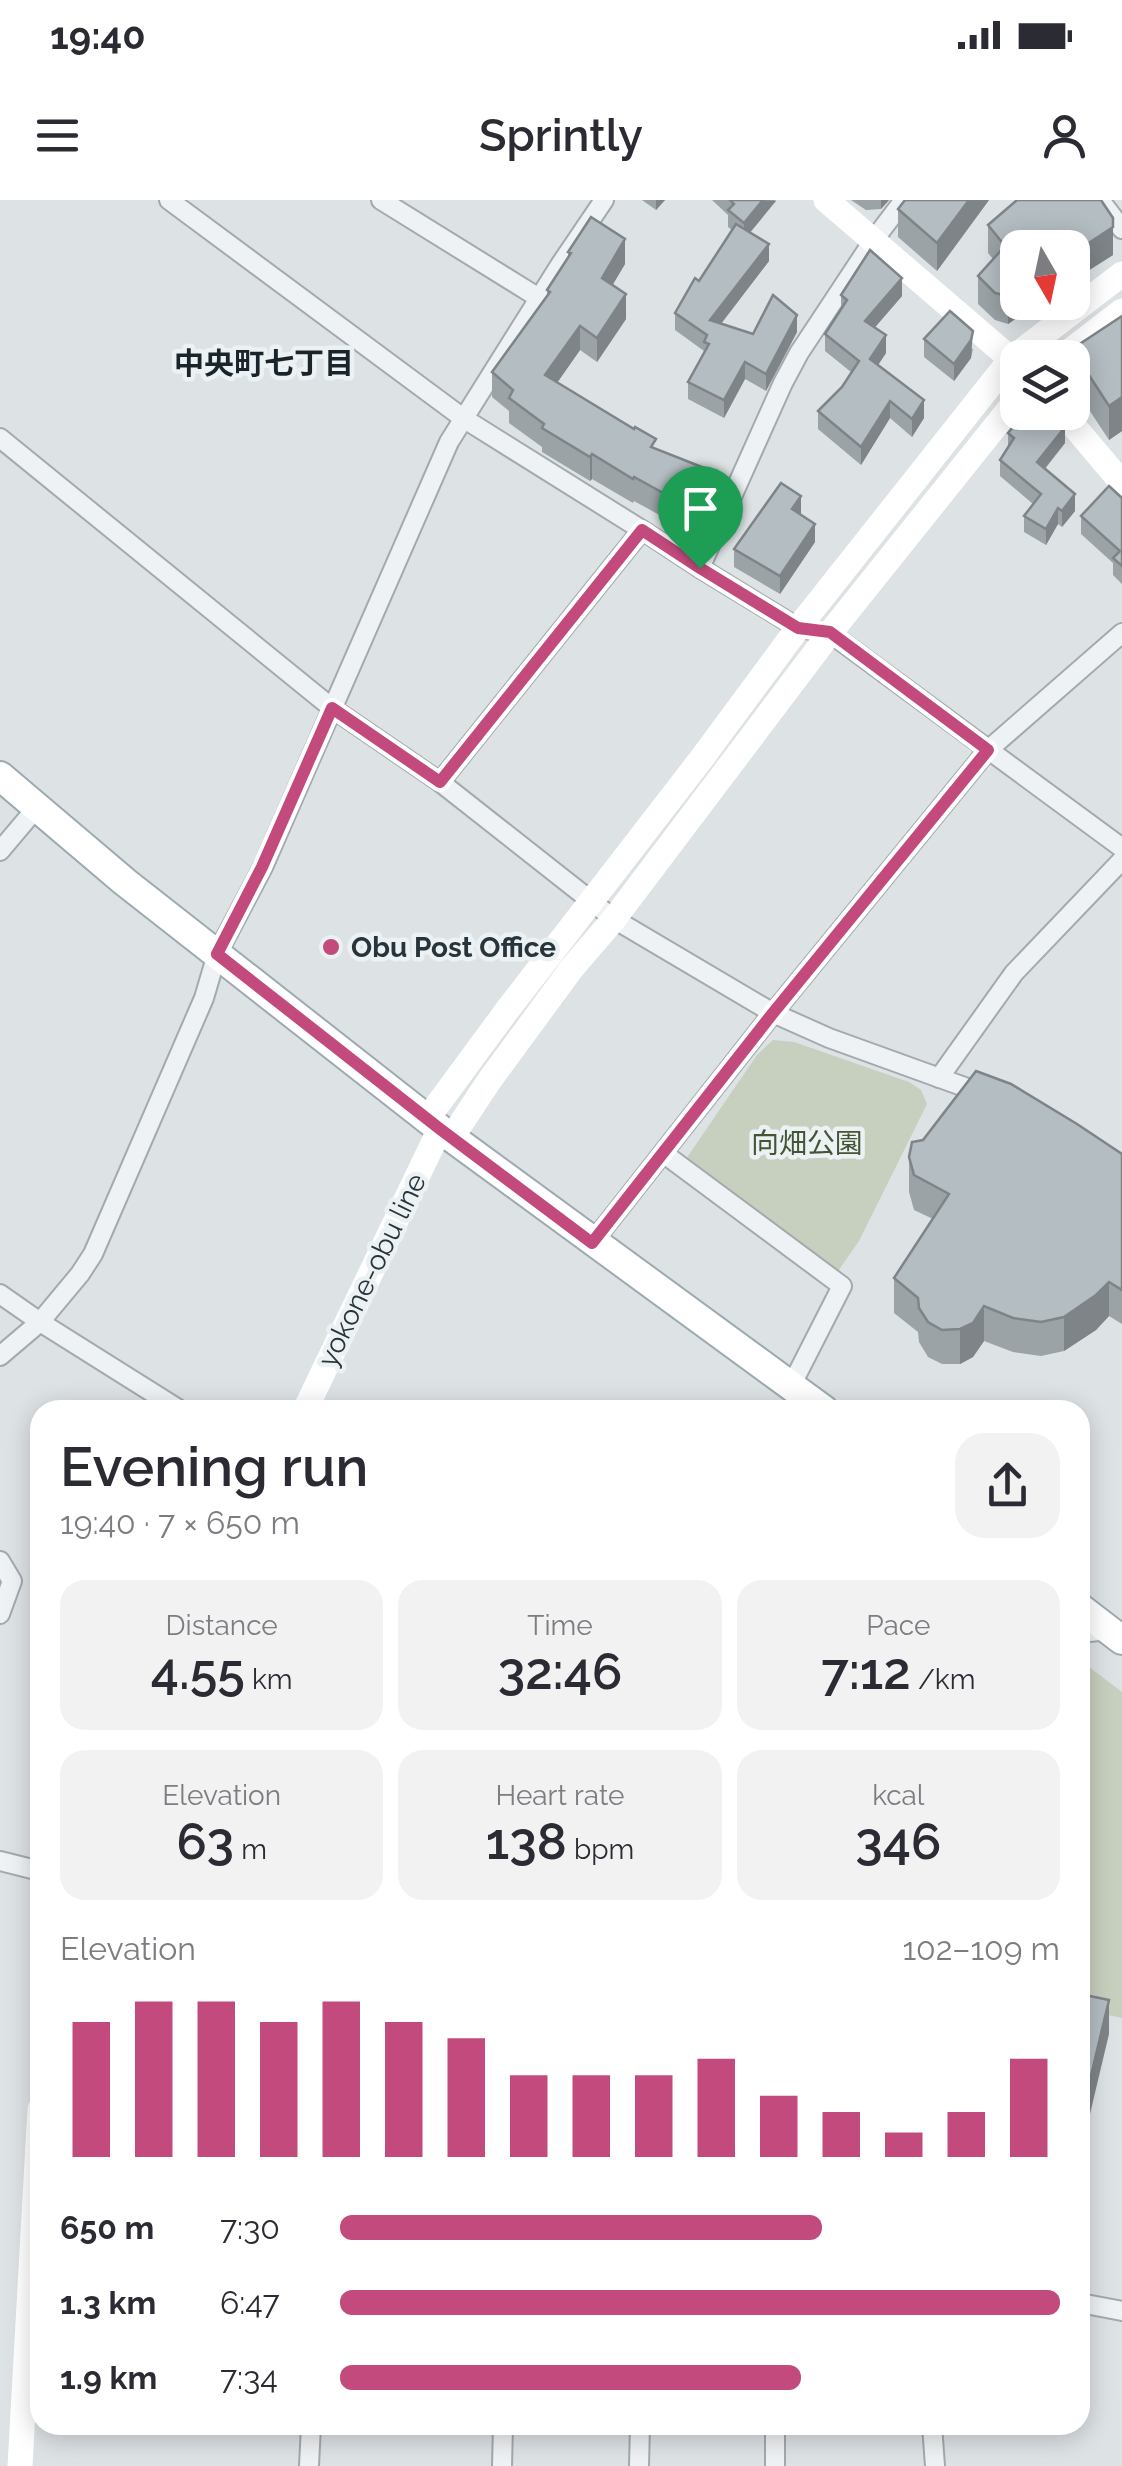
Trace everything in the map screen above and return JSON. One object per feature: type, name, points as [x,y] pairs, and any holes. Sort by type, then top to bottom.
[{"type":"main road","points":[[0,776],[124,882],[440,1129],[806,1400]]},
{"type":"street","points":[[169,200],[463,418],[798,628],[830,632],[1122,848]]},
{"type":"street","points":[[382,200],[540,298]]},
{"type":"street","points":[[0,1356],[40,1322],[93,1254],[204,998],[217,954],[262,867],[449,442],[604,200]]},
{"type":"street","points":[[826,200],[1000,350]]},
{"type":"street","points":[[700,568],[799,353],[904,200]]},
{"type":"street","points":[[1100,200],[1122,229]]},
{"type":"street","points":[[1041,340],[1122,274]]},
{"type":"street","points":[[1085,340],[1122,312]]},
{"type":"street","points":[[440,1129],[592,902],[798,628],[1000,379]]},
{"type":"street","points":[[440,1129],[489,1081],[830,632],[1000,420]]},
{"type":"street","points":[[1077,430],[1122,483]]},
{"type":"street","points":[[0,438],[332,708],[440,782],[614,919],[773,1013],[829,1038],[1010,1103]]},
{"type":"street","points":[[440,782],[642,530]]},
{"type":"street","points":[[592,1243],[988,750],[1122,633]]},
{"type":"street","points":[[0,851],[38,806]]},
{"type":"street","points":[[940,1078],[1014,973],[1122,860]]},
{"type":"street","name":"yokone-obu line","points":[[310,1400],[440,1129]]},
{"type":"street","points":[[663,1153],[842,1286],[810,1400]]},
{"type":"street","points":[[0,1294],[164,1400]]},
{"type":"street","points":[[0,1560],[12,1581],[0,1614]]},
{"type":"street","points":[[0,1861],[30,1868]]},
{"type":"street","points":[[1090,2305],[1122,2311]]},
{"type":"street","points":[[20,2466],[30,2420]]},
{"type":"street","points":[[309,2466],[310,2435]]},
{"type":"street","points":[[502,2466],[503,2435]]},
{"type":"street","points":[[638,2466],[640,2435]]},
{"type":"street","points":[[775,2466],[776,2435]]},
{"type":"street","points":[[932,2435],[934,2466]]},
{"type":"green space","name":"向畑公園","points":[[773,1040],[794,1042],[909,1082],[921,1090],[927,1104],[859,1241],[836,1274],[686,1159],[757,1055]]},
{"type":"green space","points":[[1090,1668],[1122,1692],[1122,2018],[1090,2011]]},
{"type":"building","points":[[730,200],[763,200],[744,223],[728,210],[734,204]]},
{"type":"building","points":[[905,200],[969,200],[937,243],[898,209]]},
{"type":"building","points":[[1017,200],[1101,200],[1113,218],[1113,227],[1090,242],[1090,230],[1000,230],[1000,240],[988,225]]},
{"type":"building","points":[[591,217],[625,239],[602,278],[626,294],[597,338],[580,326],[545,375],[656,439],[651,447],[717,473],[696,511],[542,428],[544,424],[509,398],[513,390],[492,372],[550,292],[547,290]]},
{"type":"building","points":[[736,224],[769,244],[710,320],[753,334],[773,295],[797,315],[766,374],[745,362],[724,400],[688,382],[709,344],[704,342],[707,335],[675,313],[695,278],[699,281]]},
{"type":"building","points":[[870,250],[902,278],[865,321],[886,335],[870,359],[924,400],[912,419],[890,401],[861,447],[818,411],[842,387],[859,361],[825,334],[847,300],[841,295]]},
{"type":"building","points":[[1000,252],[1000,294],[978,276]]},
{"type":"building","points":[[950,311],[973,331],[954,364],[924,339]]},
{"type":"building","points":[[1122,316],[1122,397],[1109,406],[1090,377],[1090,340],[1086,340]]},
{"type":"building","points":[[1063,430],[1037,462],[1075,494],[1062,511],[1058,508],[1046,529],[1024,516],[1041,494],[1000,460],[1014,438],[1008,433]]},
{"type":"building","points":[[781,483],[801,496],[792,509],[815,524],[780,576],[734,549]]},
{"type":"building","points":[[1109,486],[1122,498],[1122,566],[1113,558],[1120,551],[1081,516]]},
{"type":"building","points":[[976,1071],[1011,1084],[1122,1154],[1122,1290],[1109,1282],[1064,1317],[1041,1322],[1013,1318],[984,1306],[973,1323],[942,1330],[928,1322],[918,1298],[894,1278],[949,1194],[914,1175],[909,1157],[912,1142],[923,1140]]},
{"type":"building","points":[[1090,1996],[1109,2000],[1090,2080]]},
{"type":"place","name":"Obu Post Office","points":[[331,947]]},
{"type":"district","name":"中央町七丁目","points":[[264,363]]},
{"type":"route","points":[[642,530],[700,568],[798,628],[830,632],[988,750],[592,1243],[217,954],[262,867],[332,708],[440,782],[642,530]]}]
